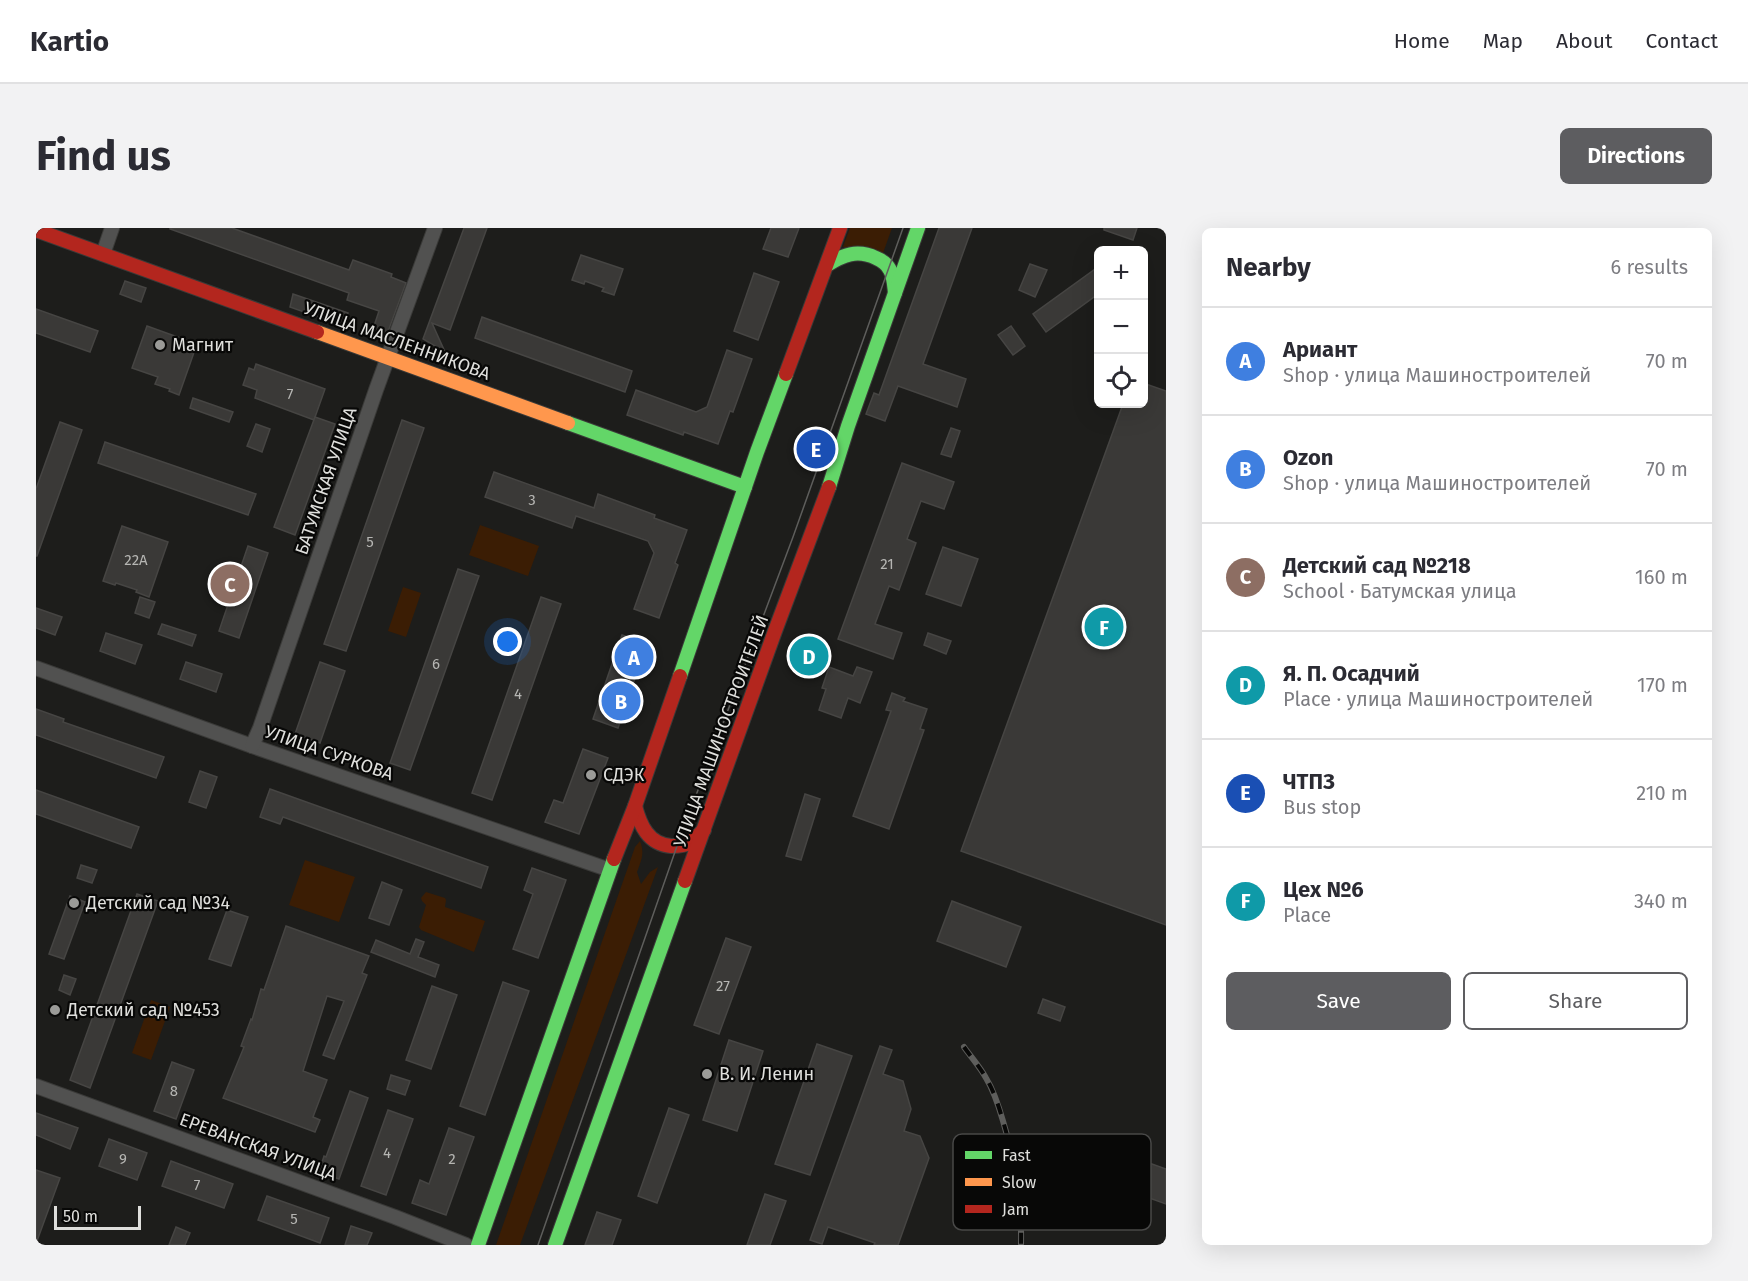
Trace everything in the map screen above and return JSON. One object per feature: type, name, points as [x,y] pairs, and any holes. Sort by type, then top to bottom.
[{"type":"main road","points":[[478,1245],[610,870],[635,806],[745,487],[840,228]]},
{"type":"main road","name":"УЛИЦА МАШИНОСТРОИТЕЛЕЙ","points":[[555,1245],[775,631],[832,480],[848,426],[918,228]]},
{"type":"main road","name":"УЛИЦА МАСЛЕННИКОВА","points":[[36,230],[745,487]]},
{"type":"main road","points":[[827,265],[842,256],[854,253],[875,258],[889,268],[894,280],[895,293]]},
{"type":"main road","points":[[635,806],[643,831],[651,840],[661,844],[670,847],[689,843],[704,830]]},
{"type":"street","points":[[103,254],[112,228]]},
{"type":"street","name":"БАТУМСКАЯ УЛИЦА","points":[[252,746],[435,228]]},
{"type":"street","name":"УЛИЦА СУРКОВА","points":[[36,668],[252,746],[610,870]]},
{"type":"street","name":"ЕРЕВАНСКАЯ УЛИЦА","points":[[36,1086],[395,1216],[466,1245]]},
{"type":"shaded area","points":[[850,228],[892,228],[883,253],[843,247]]},
{"type":"shaded area","points":[[480,525],[539,546],[528,576],[469,555]]},
{"type":"shaded area","points":[[403,587],[421,593],[406,637],[388,631]]},
{"type":"shaded area","points":[[640,841],[642,853],[637,872],[641,884],[650,872],[658,867],[520,1245],[496,1245],[635,847]]},
{"type":"shaded area","points":[[305,860],[355,877],[339,922],[289,905]]},
{"type":"shaded area","points":[[426,892],[445,898],[445,907],[485,921],[474,952],[421,930],[419,927],[426,905],[421,898]]},
{"type":"shaded area","points":[[151,1000],[170,1007],[151,1060],[132,1053]]},
{"type":"building","points":[[170,228],[232,228],[349,270],[353,260],[392,274],[391,277],[406,283],[386,337],[372,332],[379,311],[347,300],[349,293]]},
{"type":"building","points":[[464,228],[487,228],[450,330],[432,323],[445,352],[423,339]]},
{"type":"building","points":[[771,228],[799,228],[788,257],[763,249]]},
{"type":"building","points":[[939,228],[972,228],[923,364],[966,379],[957,407],[898,386],[885,421],[866,414],[874,393],[879,395]]},
{"type":"building","points":[[1104,228],[1137,228],[1133,240],[1104,230]]},
{"type":"building","points":[[581,255],[623,269],[614,295],[602,291],[604,288],[585,281],[584,284],[572,280]]},
{"type":"building","points":[[1030,264],[1047,270],[1035,297],[1019,290]]},
{"type":"building","points":[[1094,270],[1094,297],[1046,332],[1033,314]]},
{"type":"building","points":[[754,273],[779,282],[758,340],[734,331]]},
{"type":"building","points":[[125,281],[146,288],[141,302],[120,294]]},
{"type":"building","points":[[293,294],[348,313],[344,326],[290,307]]},
{"type":"building","points":[[36,309],[98,331],[90,352],[36,333]]},
{"type":"building","points":[[482,317],[632,371],[625,392],[475,338]]},
{"type":"building","points":[[147,326],[197,344],[179,395],[155,384],[158,377],[132,368]]},
{"type":"building","points":[[1011,326],[1025,346],[1013,355],[998,335]]},
{"type":"building","points":[[727,350],[752,359],[733,412],[730,411],[718,444],[684,432],[683,435],[627,415],[636,390],[696,412],[707,407]]},
{"type":"building","points":[[256,364],[325,389],[314,420],[255,398],[257,390],[243,385],[249,368],[254,370]]},
{"type":"building","points":[[1148,385],[1166,391],[1166,925],[961,851],[1122,408],[1148,408]]},
{"type":"building","points":[[193,398],[233,412],[229,422],[190,408]]},
{"type":"building","points":[[315,417],[335,424],[295,535],[274,527]]},
{"type":"building","points":[[402,420],[424,428],[346,651],[324,644]]},
{"type":"building","points":[[60,422],[82,430],[36,556],[36,489]]},
{"type":"building","points":[[256,424],[270,429],[262,452],[247,446]]},
{"type":"building","points":[[951,428],[960,431],[951,457],[941,454]]},
{"type":"building","points":[[105,442],[256,494],[248,515],[98,463]]},
{"type":"building","points":[[902,463],[954,482],[944,509],[921,501],[907,539],[916,543],[899,590],[889,586],[875,624],[902,633],[893,659],[838,639]]},
{"type":"building","points":[[494,472],[594,508],[598,494],[655,515],[654,518],[687,530],[675,563],[678,565],[659,618],[634,609],[654,553],[648,541],[576,516],[572,528],[485,497]]},
{"type":"building","points":[[122,526],[168,542],[149,597],[136,592],[137,590],[103,581]]},
{"type":"building","points":[[248,546],[268,553],[239,638],[219,631]]},
{"type":"building","points":[[943,547],[978,559],[961,606],[926,594]]},
{"type":"building","points":[[458,569],[479,576],[410,770],[390,763]]},
{"type":"building","points":[[140,597],[155,602],[149,618],[135,613]]},
{"type":"building","points":[[541,597],[561,604],[492,800],[472,793]]},
{"type":"building","points":[[36,608],[62,617],[55,635],[36,628]]},
{"type":"building","points":[[162,624],[196,635],[192,646],[158,634]]},
{"type":"building","points":[[106,633],[142,645],[135,664],[100,651]]},
{"type":"building","points":[[928,633],[951,641],[946,654],[924,645]]},
{"type":"building","points":[[622,635],[647,643],[618,728],[593,719]]},
{"type":"building","points":[[186,662],[222,674],[216,692],[180,679]]},
{"type":"building","points":[[320,662],[345,671],[320,743],[295,734]]},
{"type":"building","points":[[829,667],[853,676],[857,667],[872,672],[860,703],[848,698],[841,718],[819,710],[826,689],[822,688]]},
{"type":"building","points":[[892,693],[905,698],[903,701],[927,709],[920,729],[924,730],[889,829],[853,816],[891,711],[886,710]]},
{"type":"building","points":[[36,709],[64,719],[63,722],[164,757],[156,778],[36,735]]},
{"type":"building","points":[[583,749],[608,758],[579,834],[545,822],[554,800],[563,803]]},
{"type":"building","points":[[200,771],[217,777],[206,808],[189,802]]},
{"type":"building","points":[[270,789],[488,867],[481,888],[283,817],[280,824],[260,817]]},
{"type":"building","points":[[36,790],[139,827],[131,848],[36,814]]},
{"type":"building","points":[[805,794],[820,799],[801,860],[786,856]]},
{"type":"building","points":[[81,865],[97,870],[92,883],[77,878]]},
{"type":"building","points":[[532,868],[566,880],[538,958],[513,949],[533,894],[524,890]]},
{"type":"building","points":[[382,882],[402,890],[389,925],[369,918]]},
{"type":"building","points":[[137,894],[158,901],[90,1088],[70,1080]]},
{"type":"building","points":[[70,896],[85,902],[64,959],[49,954]]},
{"type":"building","points":[[952,901],[1021,927],[1006,967],[937,941]]},
{"type":"building","points":[[227,910],[248,917],[231,966],[209,959]]},
{"type":"building","points":[[286,926],[369,956],[362,973],[367,975],[334,1059],[323,1055],[344,1001],[327,996],[303,1071],[327,1080],[313,1117],[320,1120],[315,1132],[223,1098],[244,1047],[241,1046],[261,989],[264,990]]},
{"type":"building","points":[[726,938],[751,947],[719,1034],[694,1025]]},
{"type":"building","points":[[416,939],[424,942],[418,957],[439,965],[435,977],[371,952],[376,940],[410,954]]},
{"type":"building","points":[[64,975],[76,979],[70,995],[59,990]]},
{"type":"building","points":[[503,982],[529,991],[485,1115],[460,1106]]},
{"type":"building","points":[[432,986],[457,995],[431,1069],[406,1060]]},
{"type":"building","points":[[1043,999],[1065,1007],[1060,1021],[1038,1013]]},
{"type":"building","points":[[729,1040],[763,1051],[737,1131],[703,1120]]},
{"type":"building","points":[[817,1044],[852,1056],[810,1175],[775,1164]]},
{"type":"building","points":[[880,1046],[892,1050],[883,1074],[903,1081],[911,1109],[904,1131],[920,1136],[929,1158],[898,1245],[874,1245],[875,1243],[828,1227],[822,1244],[810,1240]]},
{"type":"building","points":[[172,1062],[194,1070],[176,1119],[154,1111]]},
{"type":"building","points":[[391,1075],[410,1081],[405,1095],[387,1089]]},
{"type":"building","points":[[350,1091],[368,1098],[339,1179],[319,1172]]},
{"type":"building","points":[[669,1108],[689,1115],[657,1203],[638,1196]]},
{"type":"building","points":[[388,1110],[413,1119],[386,1195],[361,1186]]},
{"type":"building","points":[[36,1113],[78,1128],[70,1149],[36,1135]]},
{"type":"building","points":[[449,1128],[474,1137],[446,1215],[412,1203],[420,1180],[429,1184]]},
{"type":"building","points":[[109,1139],[147,1153],[137,1180],[99,1166]]},
{"type":"building","points":[[171,1161],[233,1184],[224,1208],[162,1186]]},
{"type":"building","points":[[1151,1164],[1166,1169],[1166,1204],[1151,1199]]},
{"type":"building","points":[[36,1170],[60,1178],[37,1241],[36,1241]]},
{"type":"building","points":[[765,1194],[786,1201],[770,1245],[747,1245]]},
{"type":"building","points":[[267,1196],[329,1218],[320,1243],[258,1220]]},
{"type":"building","points":[[597,1212],[621,1220],[612,1245],[585,1245]]},
{"type":"building","points":[[351,1226],[372,1233],[367,1245],[345,1245]]},
{"type":"building","points":[[176,1227],[190,1233],[185,1245],[169,1245]]},
{"type":"tram line","points":[[538,1245],[677,846],[793,537],[903,228]]},
{"type":"railway","points":[[964,1047],[989,1083],[1006,1134]]},
{"type":"railway","points":[[1021,1230],[1021,1245]]},
{"type":"traffic: fast","points":[[829,487],[848,426],[918,228]]},
{"type":"traffic: fast","points":[[827,265],[850,254],[869,255],[884,262],[890,270],[895,293]]},
{"type":"traffic: fast","points":[[680,676],[786,374]]},
{"type":"traffic: fast","points":[[568,423],[745,487]]},
{"type":"traffic: fast","points":[[478,1245],[614,859]]},
{"type":"traffic: fast","points":[[555,1245],[685,881]]},
{"type":"traffic: slow","points":[[317,332],[568,423]]},
{"type":"traffic: jam","points":[[786,374],[840,228]]},
{"type":"traffic: jam","points":[[36,230],[317,332]]},
{"type":"traffic: jam","points":[[685,881],[829,487]]},
{"type":"traffic: jam","points":[[614,859],[680,676]]},
{"type":"traffic: jam","points":[[635,806],[646,832],[656,842],[671,846],[683,845],[704,830]]},
{"type":"place","name":"Магнит","points":[[160,345]]},
{"type":"place","name":"ЧТПЗ","points":[[816,449]]},
{"type":"place","name":"Детский сад №218","points":[[230,584]]},
{"type":"place","name":"Цех №6","points":[[1104,627]]},
{"type":"place","name":"Я. П. Осадчий","points":[[809,656]]},
{"type":"place","name":"Ариант","points":[[634,657]]},
{"type":"place","name":"Ozon","points":[[621,701]]},
{"type":"place","name":"СДЭК","points":[[591,775]]},
{"type":"place","name":"Детский сад №34","points":[[74,903]]},
{"type":"place","name":"Детский сад №453","points":[[55,1010]]},
{"type":"place","name":"В. И. Ленин","points":[[707,1074]]}]
